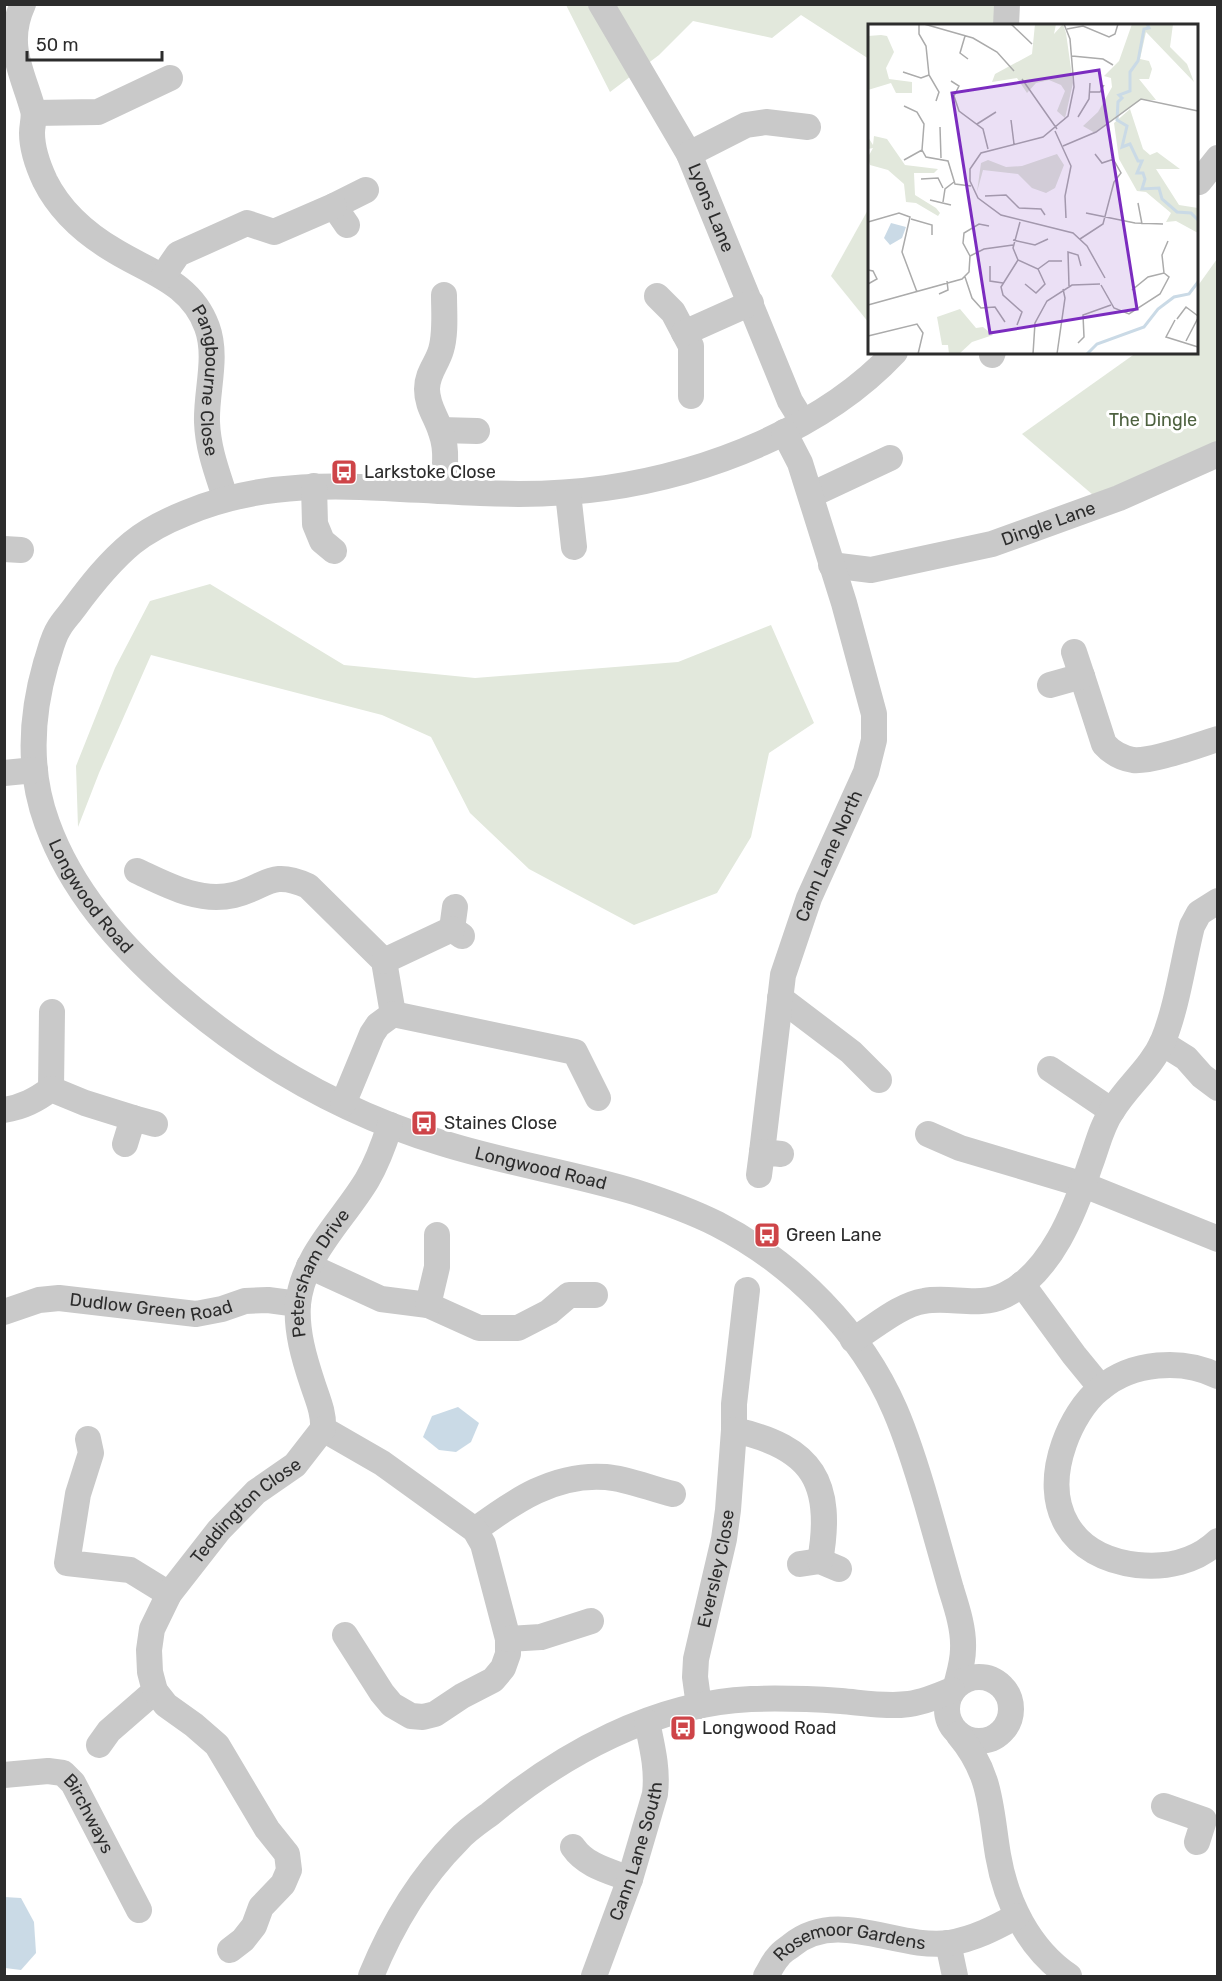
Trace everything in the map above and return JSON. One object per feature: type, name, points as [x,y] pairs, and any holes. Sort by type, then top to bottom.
[{"type":"street","name":"Pangbourne Close","points":[[23,4],[17,26],[15,49],[34,113],[33,149],[45,181],[66,212],[95,239],[163,276],[191,298],[207,327],[211,354],[207,421],[210,452],[225,497]]},
{"type":"street","name":"Lyons Lane","points":[[601,4],[689,154],[751,303],[790,401],[800,463],[831,565]]},
{"type":"street","points":[[1006,24],[1007,4]]},
{"type":"street","points":[[34,113],[98,112],[170,78]]},
{"type":"street","points":[[689,154],[746,125],[766,122],[808,128]]},
{"type":"street","points":[[1198,182],[1218,158]]},
{"type":"street","points":[[163,276],[178,254],[247,223],[274,232],[341,216],[366,190]]},
{"type":"street","points":[[441,491],[446,449],[441,430],[428,403],[427,386],[444,335],[444,295]]},
{"type":"street","points":[[657,296],[673,312],[691,345],[691,396]]},
{"type":"street","points":[[684,333],[751,303]]},
{"type":"street","name":"Longwood Road","points":[[893,354],[881,367],[846,395],[793,427],[740,452],[685,471],[642,482],[568,493],[492,494],[394,487],[314,486],[265,490],[225,497],[163,522],[134,541],[93,582],[56,632],[37,695],[33,734],[35,770],[44,815],[56,846],[75,882],[108,928],[162,982],[243,1047],[291,1077],[390,1125],[441,1143],[630,1191],[699,1215],[746,1240],[804,1285],[832,1313],[871,1366],[894,1407],[921,1483],[961,1623],[964,1650],[954,1688]]},
{"type":"street","points":[[441,430],[477,431]]},
{"type":"street","name":"Dingle Lane","points":[[831,565],[871,570],[992,544],[1119,498],[1218,454]]},
{"type":"street","points":[[811,495],[890,458]]},
{"type":"street","points":[[314,486],[315,524],[322,541],[339,552]]},
{"type":"street","points":[[568,493],[573,551]]},
{"type":"street","name":"Cann Lane North","points":[[767,1160],[783,975],[809,898],[866,771],[874,741],[874,714],[844,603],[831,565]]},
{"type":"street","points":[[844,603],[871,570]]},
{"type":"street","points":[[1050,685],[1078,664],[1104,744],[1112,752],[1122,757],[1134,760],[1147,759],[1217,728]]},
{"type":"street","points":[[4,773],[35,770]]},
{"type":"street","points":[[137,871],[178,890],[204,897],[233,895],[278,878],[291,879],[308,886],[384,961],[393,1014]]},
{"type":"street","points":[[853,1341],[914,1304],[931,1300],[986,1301],[1004,1296],[1036,1272],[1053,1249],[1084,1185],[1103,1128],[1112,1111],[1162,1043],[1192,926],[1199,913],[1218,901]]},
{"type":"street","points":[[384,961],[456,924]]},
{"type":"street","points":[[780,998],[851,1052],[879,1080]]},
{"type":"street","points":[[51,1009],[51,1089]]},
{"type":"street","points":[[343,1104],[372,1034],[384,1019],[393,1014],[575,1052],[598,1098]]},
{"type":"street","points":[[1162,1043],[1186,1058],[1202,1076],[1218,1088]]},
{"type":"street","points":[[1044,1066],[1112,1111]]},
{"type":"street","points":[[4,1110],[21,1107],[51,1089]]},
{"type":"street","points":[[51,1089],[85,1103],[144,1121],[125,1144]]},
{"type":"street","name":"Petersham Drive","points":[[323,1429],[324,1416],[312,1384],[297,1328],[301,1285],[309,1266],[336,1223],[367,1180],[390,1125]]},
{"type":"street","points":[[928,1134],[960,1148],[1084,1185],[1218,1239]]},
{"type":"street","points":[[428,1305],[437,1267],[437,1235]]},
{"type":"street","points":[[309,1266],[381,1299],[428,1305],[479,1328],[519,1329],[549,1312],[569,1295],[595,1295]]},
{"type":"street","points":[[1022,1284],[1074,1356],[1101,1388]]},
{"type":"street","name":"Eversley Close","points":[[699,1706],[695,1677],[696,1659],[724,1539],[734,1430],[734,1404],[747,1290]]},
{"type":"street","name":"Dudlow Green Road","points":[[4,1312],[39,1300],[59,1298],[196,1314],[222,1309],[245,1301],[267,1300],[298,1304]]},
{"type":"street","points":[[1218,1376],[1185,1365],[1157,1366],[1127,1374],[1101,1388],[1072,1425],[1059,1462],[1056,1487],[1057,1500],[1068,1526],[1077,1538],[1096,1554],[1122,1563],[1156,1566],[1187,1560],[1201,1554],[1218,1541]]},
{"type":"street","points":[[323,1429],[382,1463],[475,1530],[483,1544],[508,1639],[508,1654],[503,1668],[493,1680],[462,1696],[435,1714],[423,1718],[411,1716],[392,1705],[345,1635]]},
{"type":"street","name":"Teddington Close","points":[[155,1691],[150,1672],[149,1650],[152,1629],[169,1594],[219,1530],[255,1492],[295,1465],[323,1429]]},
{"type":"street","points":[[734,1430],[754,1434],[781,1444],[810,1468],[819,1484],[825,1521],[819,1565]]},
{"type":"street","points":[[87,1438],[91,1452],[78,1494],[66,1569],[130,1570],[169,1594]]},
{"type":"street","points":[[475,1530],[521,1497],[575,1478],[604,1477],[629,1481],[673,1494]]},
{"type":"street","points":[[508,1639],[541,1637],[591,1622]]},
{"type":"street","name":"Longwood Road","points":[[961,1623],[1000,1685]]},
{"type":"street","points":[[370,1977],[391,1932],[419,1887],[458,1840],[550,1769],[602,1740],[647,1722],[699,1706],[750,1699],[884,1705],[910,1704],[954,1688],[964,1680],[983,1677],[1000,1685],[1007,1694],[1011,1704],[1011,1714],[1008,1724],[1001,1732],[985,1741],[966,1739],[918,1716],[884,1705]]},
{"type":"street","points":[[954,1688],[946,1708],[947,1717],[957,1734],[972,1750],[988,1786],[998,1857],[1007,1893],[1032,1941],[1068,1977]]},
{"type":"street","points":[[99,1745],[109,1731],[155,1691],[166,1706],[194,1725],[217,1745],[267,1829],[287,1854],[289,1870],[283,1884],[261,1907],[254,1926],[231,1950]]},
{"type":"street","name":"Cann Lane South","points":[[594,1977],[630,1879],[655,1794],[657,1779],[647,1722]]},
{"type":"street","points":[[988,1786],[990,1768],[1001,1732]]},
{"type":"street","name":"Birchways","points":[[4,1774],[48,1771],[63,1773],[73,1783],[139,1910]]},
{"type":"street","points":[[1164,1806],[1206,1827]]},
{"type":"street","points":[[573,1847],[580,1858],[630,1879]]},
{"type":"street","name":"Rosemoor Gardens","points":[[766,1977],[778,1956],[798,1940],[816,1933],[833,1929],[849,1929],[915,1943],[948,1943],[982,1935],[1017,1916]]},
{"type":"street","name":"Rosemoor Gardens","points":[[948,1943],[955,1977]]},
{"type":"green space","points":[[566,5],[996,5],[994,24],[868,24],[868,58],[801,15],[772,38],[693,21],[659,55],[610,92]]},
{"type":"green space","points":[[868,210],[868,322],[831,276]]},
{"type":"green space","name":"The Dingle","points":[[1217,259],[1217,459],[1107,507],[1022,434],[1135,354],[1198,354],[1198,286]]},
{"type":"green space","points":[[210,584],[344,665],[475,678],[678,662],[771,625],[814,723],[769,753],[751,837],[717,893],[634,925],[529,869],[470,813],[431,737],[382,715],[151,655],[78,827],[76,766],[115,668],[150,601]]},
{"type":"water","points":[[458,1407],[479,1423],[471,1442],[456,1452],[439,1450],[423,1437],[432,1416]]},
{"type":"water","points":[[4,1897],[21,1898],[34,1922],[36,1953],[21,1970],[5,1968]]},
{"type":"place","name":"Larkstoke Close","points":[[344,472]]},
{"type":"place","name":"Staines Close","points":[[424,1123]]},
{"type":"place","name":"Green Lane","points":[[767,1235]]},
{"type":"place","name":"Longwood Road","points":[[683,1728]]}]
